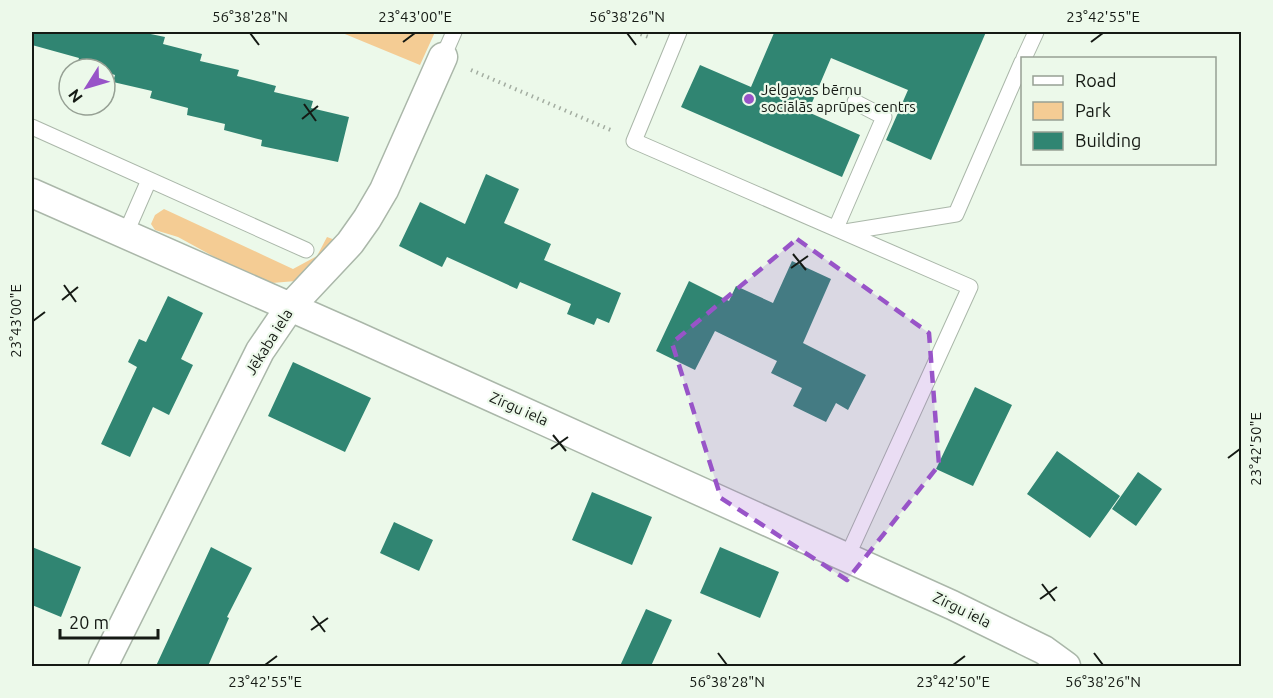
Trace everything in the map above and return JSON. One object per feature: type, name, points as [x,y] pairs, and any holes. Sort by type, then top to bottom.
[{"type":"street","name":"Jēkaba iela","points":[[103,666],[260,351],[290,307],[350,243],[367,219],[384,190],[449,44]]},
{"type":"street","name":"Zirgu iela","points":[[32,194],[847,557],[1044,650],[1066,666]]},
{"type":"lane","points":[[679,32],[634,141],[970,287],[847,557]]},
{"type":"lane","points":[[1024,57],[1036,32]]},
{"type":"lane","points":[[841,230],[956,214],[1021,65]]},
{"type":"lane","points":[[841,230],[884,117],[855,102]]},
{"type":"lane","points":[[32,127],[306,250]]},
{"type":"lane","points":[[125,235],[149,180]]},
{"type":"path","points":[[449,44],[634,141]]},
{"type":"highlighted area","points":[[797,239],[929,333],[939,465],[847,580],[721,498],[672,343]]},
{"type":"green space","points":[[340,32],[435,32],[420,65]]},
{"type":"green space","points":[[164,209],[293,269],[317,256],[327,237],[338,241],[296,281],[272,283],[231,266],[178,237],[155,230],[151,224],[155,215]]},
{"type":"building","points":[[32,32],[141,32],[165,37],[163,44],[202,54],[200,61],[239,70],[237,76],[276,86],[274,92],[313,101],[311,108],[349,117],[338,162],[261,146],[262,140],[224,130],[225,124],[187,115],[188,108],[150,98],[152,91],[117,83],[117,57],[75,57],[32,45]]},
{"type":"building","name":"Jelgavas bērnu sociālās aprūpes centrs","points":[[770,32],[986,32],[931,160],[886,140],[908,90],[831,58],[808,112],[860,135],[842,177],[681,107],[700,65],[751,87],[774,33]]},
{"type":"building","points":[[486,174],[519,189],[504,223],[551,244],[544,260],[621,293],[609,323],[597,318],[594,325],[567,314],[571,304],[520,282],[517,289],[447,257],[442,267],[399,246],[420,202],[465,224]]},
{"type":"building","points":[[792,261],[831,279],[803,343],[866,375],[848,410],[836,403],[826,422],[793,406],[802,388],[771,373],[777,361],[715,331],[695,370],[656,351],[689,281],[729,301],[736,286],[773,303]]},
{"type":"building","points":[[168,296],[203,313],[181,359],[193,365],[169,415],[153,407],[130,457],[101,444],[137,367],[128,362],[139,339],[146,342]]},
{"type":"building","points":[[293,362],[371,398],[345,452],[268,416]]},
{"type":"building","points":[[975,387],[1012,405],[973,486],[936,469]]},
{"type":"building","points":[[1057,451],[1120,496],[1090,538],[1027,494]]},
{"type":"building","points":[[1138,472],[1162,489],[1136,526],[1112,509]]},
{"type":"building","points":[[592,492],[652,517],[632,565],[572,540]]},
{"type":"building","points":[[394,522],[433,540],[419,571],[380,553]]},
{"type":"building","points":[[32,547],[81,567],[61,617],[32,605]]},
{"type":"building","points":[[211,547],[252,568],[227,617],[229,618],[208,666],[156,666]]},
{"type":"building","points":[[720,547],[779,572],[760,618],[700,593]]},
{"type":"building","points":[[646,609],[672,620],[651,666],[620,666]]},
{"type":"place","name":"Jelgavas bērnu sociālās aprūpes centrs","points":[[749,99]]}]
